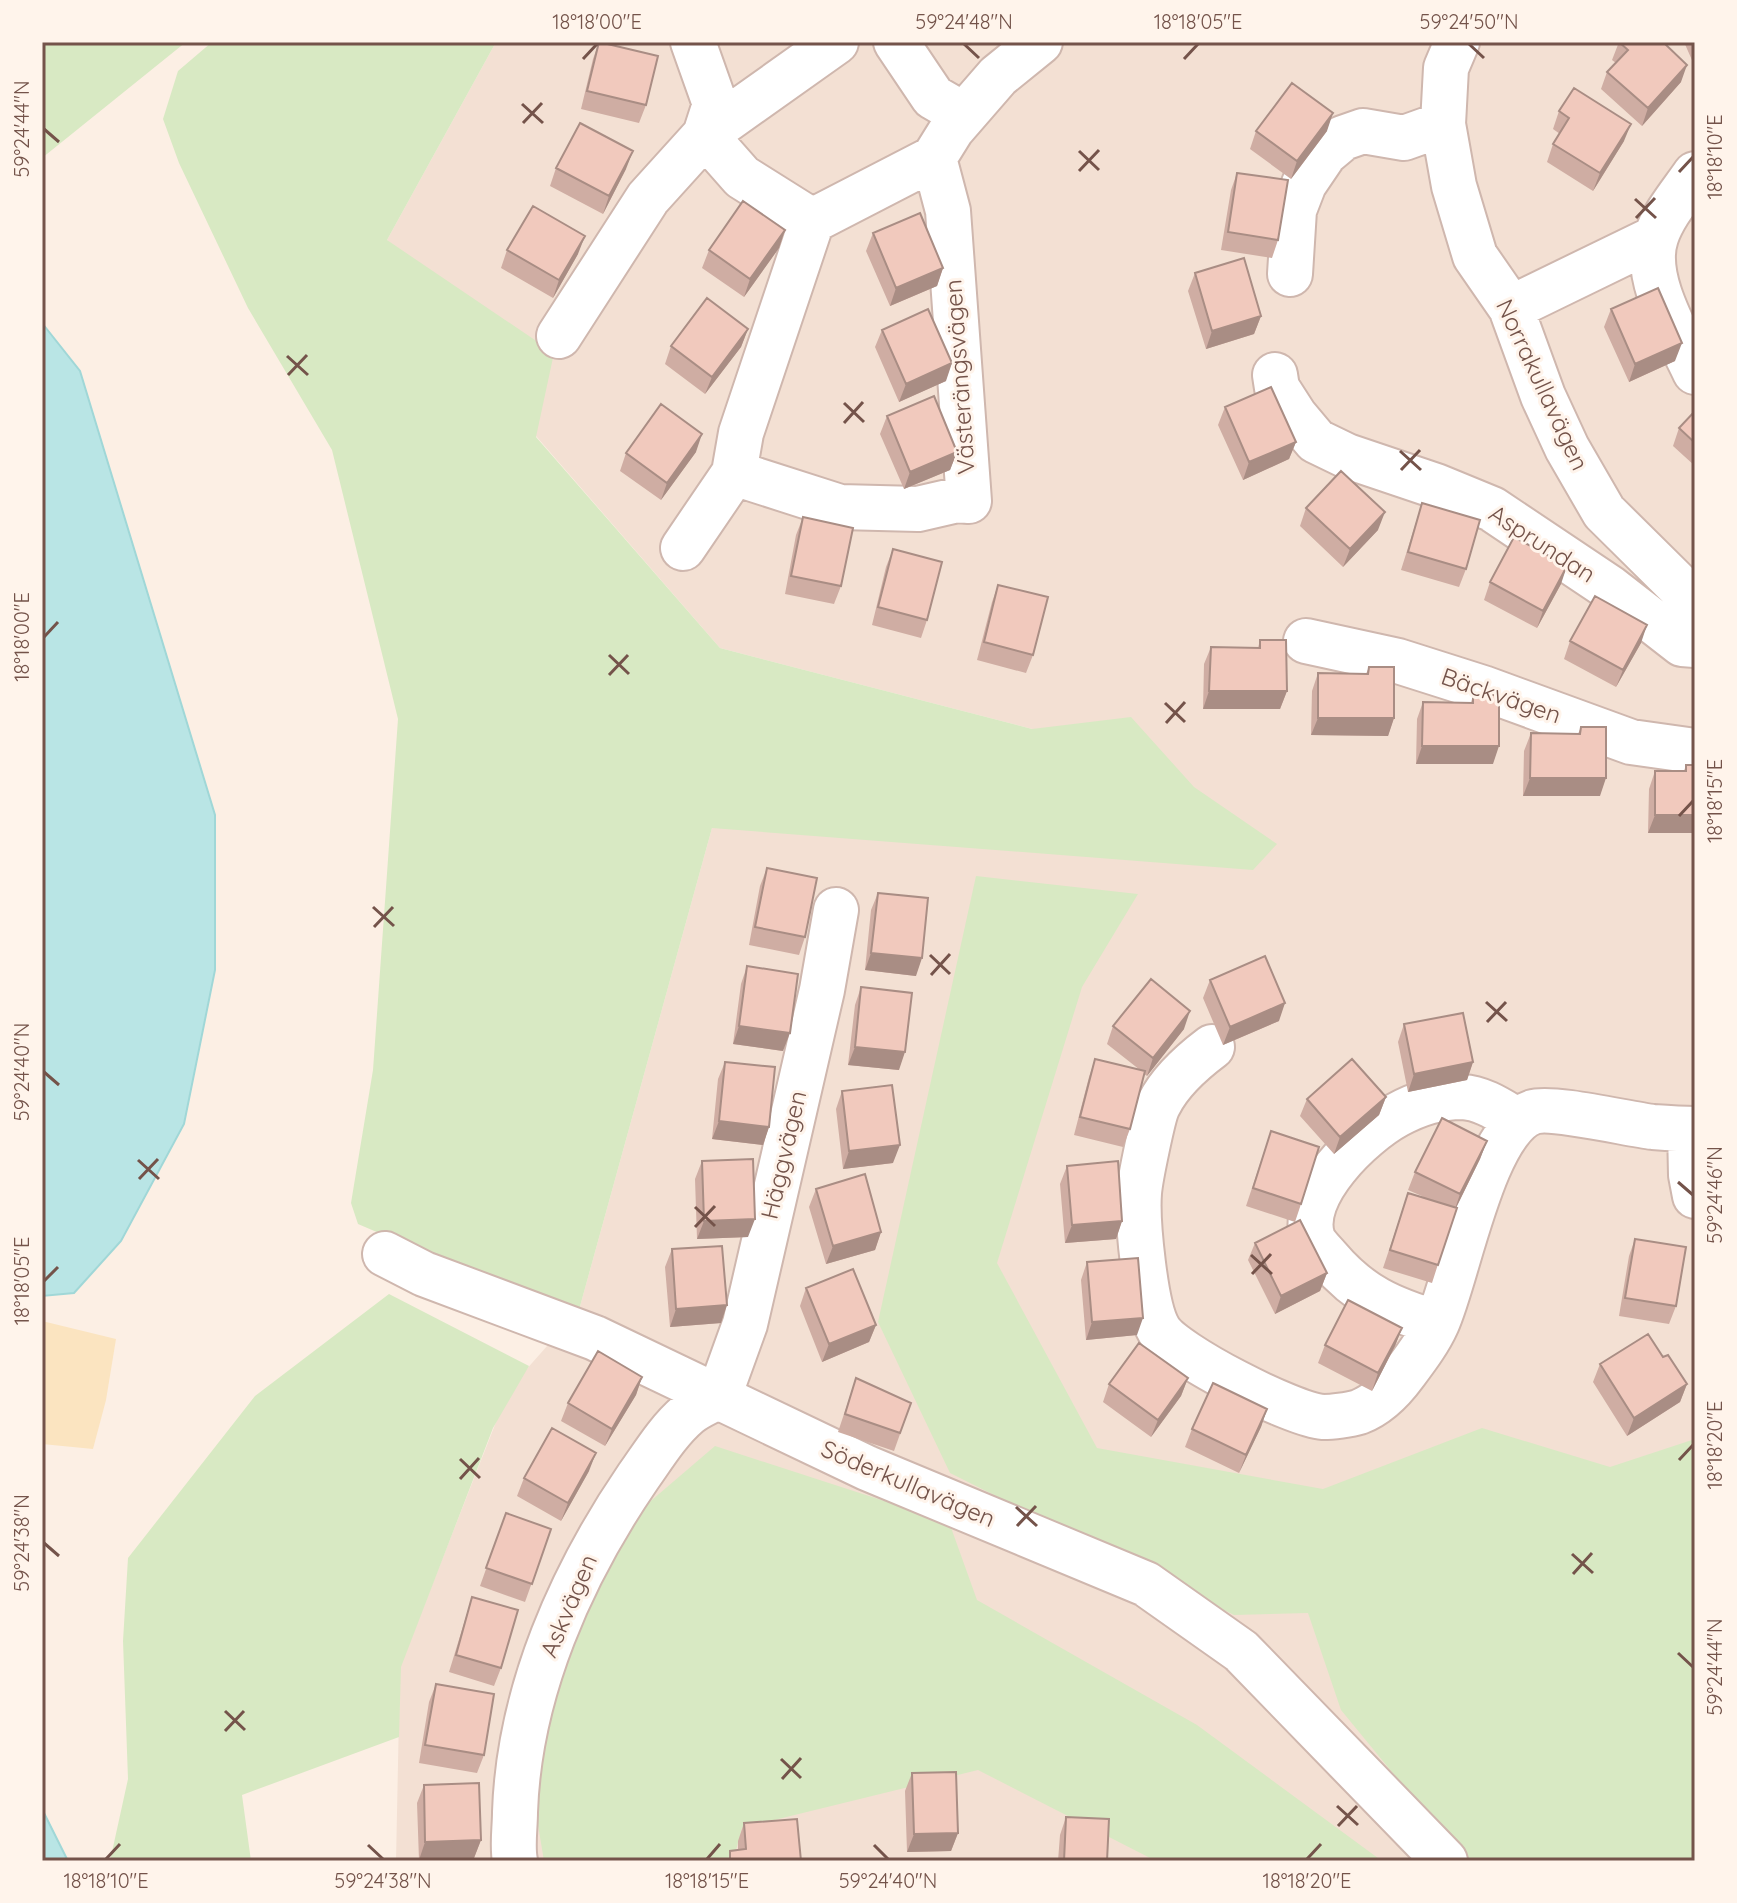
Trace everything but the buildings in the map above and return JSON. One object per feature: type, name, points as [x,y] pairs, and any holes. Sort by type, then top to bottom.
[{"type":"street","points":[[693,42],[715,104],[705,135]]},
{"type":"street","points":[[559,336],[648,198],[705,135],[836,42]]},
{"type":"street","points":[[896,42],[933,97],[964,115]]},
{"type":"street","points":[[683,548],[734,473],[741,433],[812,221],[934,158],[964,115],[998,76],[1040,42]]},
{"type":"street","name":"Norrakullavägen","points":[[1457,42],[1446,68],[1443,124],[1454,186],[1475,256],[1511,308],[1543,396],[1567,448],[1604,512],[1695,602]]},
{"type":"street","points":[[1290,274],[1294,210],[1304,184],[1325,153],[1343,138],[1363,131],[1404,138],[1443,124]]},
{"type":"street","points":[[705,135],[742,177],[812,221]]},
{"type":"street","name":"Västerängsvägen","points":[[734,473],[840,507],[918,509],[957,500],[969,501],[948,211],[934,158]]},
{"type":"street","points":[[1695,174],[1655,238],[1653,273],[1671,322],[1695,372]]},
{"type":"street","points":[[1511,308],[1655,238]]},
{"type":"street","name":"Asprundan","points":[[1275,375],[1277,388],[1316,441],[1347,456],[1492,509],[1610,588],[1682,644],[1695,645]]},
{"type":"street","name":"Bäckvägen","points":[[1306,641],[1398,661],[1483,688],[1631,742],[1695,751]]},
{"type":"street","name":"Häggvägen","points":[[719,1396],[745,1324],[822,990],[836,910]]},
{"type":"street","points":[[1212,1047],[1193,1061],[1158,1106],[1139,1192],[1141,1241],[1151,1308],[1159,1331],[1180,1350],[1285,1406],[1322,1417],[1359,1412],[1391,1391],[1415,1360],[1437,1323],[1485,1176],[1518,1121],[1534,1112],[1692,1129],[1691,1175],[1695,1196]]},
{"type":"street","points":[[1437,1323],[1400,1312],[1367,1295],[1336,1268],[1314,1241],[1309,1218],[1315,1199],[1333,1171],[1367,1137],[1396,1115],[1433,1100],[1464,1097],[1477,1100],[1489,1103],[1518,1121]]},
{"type":"street","name":"Söderkullavägen","points":[[385,1254],[424,1274],[595,1338],[867,1468],[1146,1584],[1241,1651],[1445,1861]]},
{"type":"street","name":"Askvägen","points":[[515,1861],[516,1792],[524,1732],[563,1611],[591,1554],[658,1448],[688,1414],[719,1396]]},
{"type":"shaded area","points":[[496,42],[1695,42],[1695,1861],[396,1861],[400,1667],[509,1389],[579,1310],[712,828],[1032,729],[720,648],[536,436],[387,240]]},
{"type":"green space","points":[[42,42],[186,42],[42,158]]},
{"type":"green space","points":[[212,42],[496,42],[387,240],[554,353],[536,437],[720,648],[1032,729],[1131,717],[1194,787],[1277,844],[1253,870],[712,828],[579,1310],[573,1316],[358,1224],[351,1203],[373,1070],[398,719],[332,450],[248,308],[179,163],[163,119],[178,71]]},
{"type":"green space","points":[[976,876],[1138,894],[1082,987],[997,1263],[1097,1448],[1323,1489],[1482,1428],[1610,1467],[1695,1439],[1695,1861],[1465,1861],[1341,1710],[1308,1613],[1234,1615],[950,1473],[878,1322]]},
{"type":"green space","points":[[389,1294],[529,1366],[493,1428],[401,1667],[399,1737],[242,1795],[251,1861],[110,1861],[128,1779],[123,1641],[128,1558],[255,1396]]},
{"type":"green space","points":[[715,1446],[949,1522],[977,1600],[1197,1725],[1382,1861],[1156,1861],[978,1770],[742,1828],[733,1861],[544,1861],[535,1807],[558,1672],[618,1529]]},
{"type":"sand","points":[[42,1321],[116,1339],[106,1400],[93,1449],[42,1444]]},
{"type":"water","points":[[42,323],[80,371],[215,815],[215,970],[184,1124],[121,1241],[74,1293],[42,1296]]},
{"type":"water","points":[[42,1809],[68,1861],[42,1861]]}]
